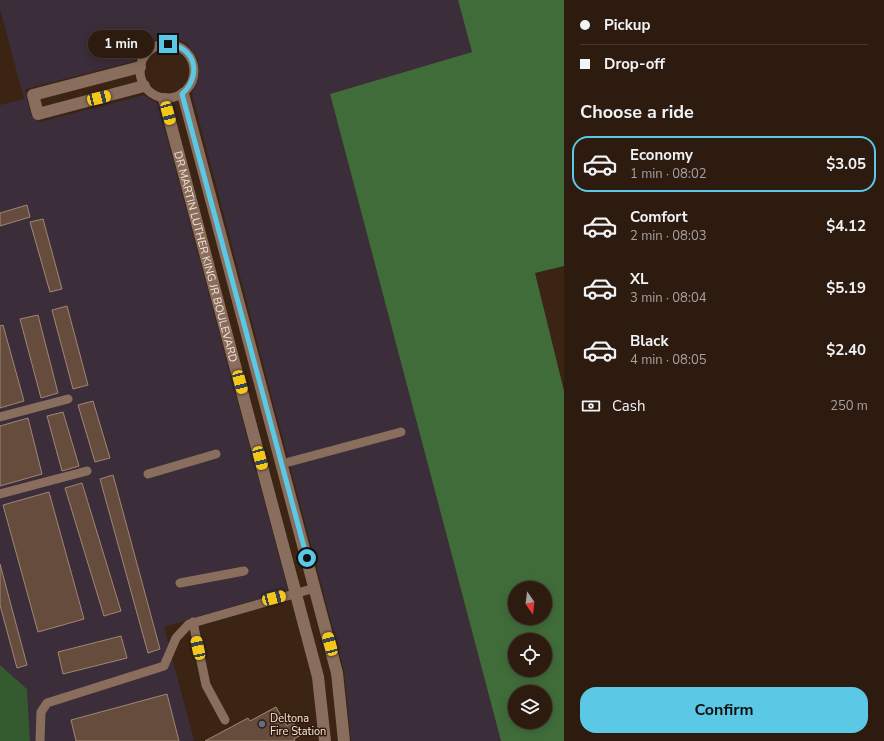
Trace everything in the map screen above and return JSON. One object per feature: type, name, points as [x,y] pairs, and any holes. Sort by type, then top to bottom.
[{"type":"street","points":[[140,67],[33,95],[38,114],[144,86]]},
{"type":"street","name":"DR MARTIN LUTHER KING JR BOULEVARD","points":[[182,94],[337,672],[344,741]]},
{"type":"street","name":"DR MARTIN LUTHER KING JR BOULEVARD","points":[[164,98],[318,677],[325,741]]},
{"type":"street","points":[[224,321],[242,316]]},
{"type":"lane","points":[[168,44],[182,49],[188,54],[194,68],[192,82],[182,94],[177,97],[164,98],[153,95],[144,86],[140,74],[140,67],[145,56],[155,47],[168,44]]},
{"type":"lane","points":[[0,417],[68,399]]},
{"type":"lane","points":[[289,462],[401,432]]},
{"type":"lane","points":[[148,474],[216,454]]},
{"type":"lane","points":[[0,494],[87,471]]},
{"type":"lane","points":[[180,583],[244,571]]},
{"type":"lane","points":[[40,741],[41,712],[47,703],[164,666],[176,638],[189,624],[193,622],[296,592],[315,588]]},
{"type":"lane","points":[[193,622],[206,685],[225,720]]},
{"type":"shaded area","points":[[0,0],[458,0],[472,52],[330,94],[501,741],[351,741],[344,671],[192,94],[199,72],[198,59],[186,43],[177,39],[164,37],[152,41],[150,39],[141,45],[142,48],[135,61],[25,89],[31,115],[40,122],[144,95],[158,104],[288,590],[164,627],[194,741],[30,741],[27,689],[0,665],[0,105],[24,99],[0,9]]},
{"type":"green space","points":[[458,0],[564,0],[564,266],[535,273],[564,391],[564,741],[501,741],[330,94],[472,52]]},
{"type":"green space","points":[[0,665],[27,689],[30,741],[0,741]]},
{"type":"building","points":[[27,205],[30,217],[0,226],[0,213]]},
{"type":"building","points":[[43,219],[62,289],[50,292],[30,222]]},
{"type":"building","points":[[67,306],[88,385],[73,389],[52,310]]},
{"type":"building","points":[[38,315],[58,393],[41,398],[20,319]]},
{"type":"building","points":[[3,325],[24,401],[0,408],[0,326]]},
{"type":"building","points":[[93,401],[110,458],[95,462],[78,405]]},
{"type":"building","points":[[63,412],[79,466],[62,471],[47,416]]},
{"type":"building","points":[[28,418],[42,474],[0,486],[0,426]]},
{"type":"building","points":[[113,475],[160,649],[148,653],[100,479]]},
{"type":"building","points":[[82,483],[121,611],[104,616],[65,488]]},
{"type":"building","points":[[49,492],[84,619],[38,632],[3,505]]},
{"type":"building","points":[[0,564],[27,665],[17,668],[0,605]]},
{"type":"building","points":[[121,636],[127,658],[63,674],[58,652]]},
{"type":"building","points":[[167,694],[179,741],[76,741],[71,720]]},
{"type":"building","name":"Deltona Fire Station","points":[[276,707],[287,726],[293,722],[301,735],[294,739],[295,741],[205,741],[248,718],[250,721]]},
{"type":"place","name":"Deltona Fire Station","points":[[262,724]]},
{"type":"route","points":[[168,44],[182,49],[188,54],[194,68],[192,82],[188,89],[182,94],[307,558]]}]
